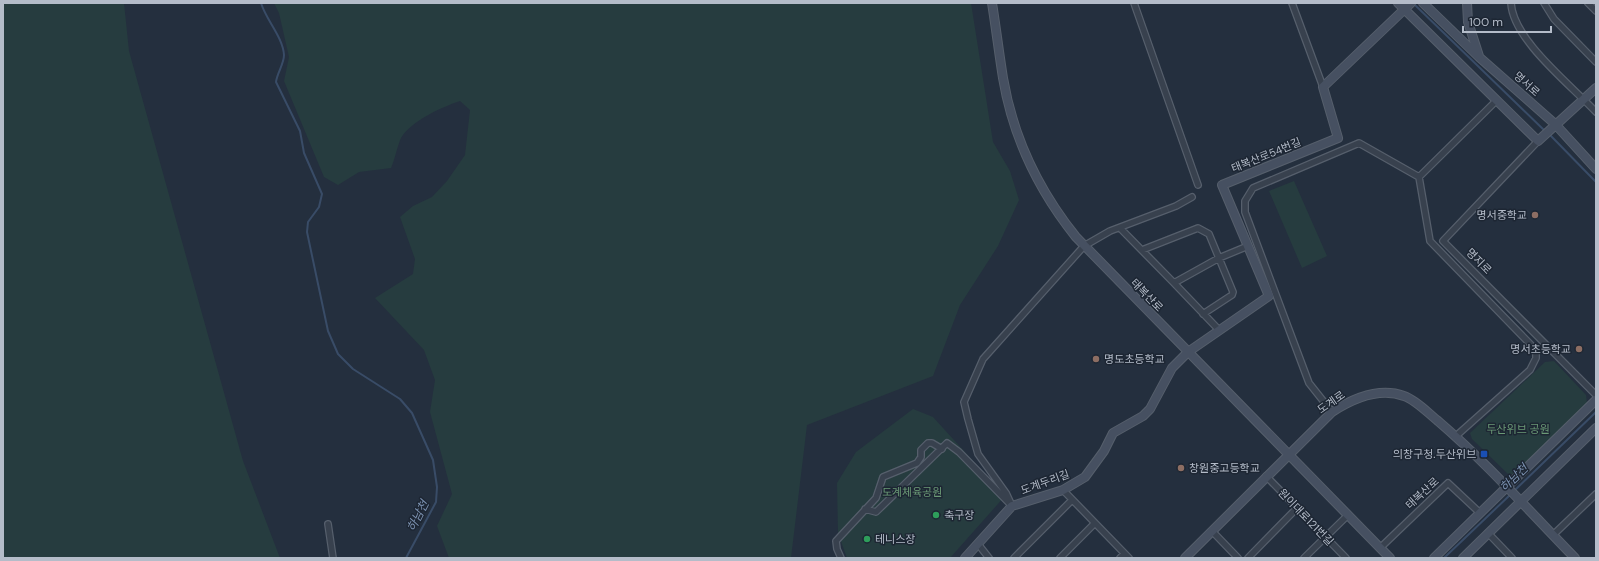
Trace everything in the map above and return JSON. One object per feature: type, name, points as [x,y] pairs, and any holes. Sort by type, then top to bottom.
[{"type":"street","name":"태복산로","points":[[992,3],[1003,79],[1023,147],[1039,183],[1056,212],[1084,246],[1390,558]]},
{"type":"street","points":[[1134,3],[1198,185]]},
{"type":"street","points":[[1292,3],[1323,87],[1412,3]]},
{"type":"street","points":[[1398,3],[1449,51],[1496,101],[1541,139],[1583,98],[1596,88]]},
{"type":"street","name":"명서로","points":[[1423,3],[1596,169]]},
{"type":"street","points":[[1467,3],[1468,22],[1479,57]]},
{"type":"street","points":[[1511,3],[1511,9],[1520,31],[1537,53],[1596,112]]},
{"type":"street","points":[[1544,3],[1554,19],[1596,62]]},
{"type":"street","points":[[1588,3],[1596,11]]},
{"type":"street","name":"태복산로54번길","points":[[1188,352],[1269,296],[1222,185],[1338,138],[1323,87]]},
{"type":"street","points":[[1419,177],[1496,101]]},
{"type":"street","name":"명지로","points":[[1541,139],[1444,241],[1596,394]]},
{"type":"street","points":[[1332,412],[1309,383],[1245,212],[1245,201],[1253,188],[1359,144],[1419,177]]},
{"type":"street","points":[[1419,177],[1430,241],[1536,350],[1536,358],[1530,370],[1456,436]]},
{"type":"street","points":[[1012,506],[1006,493],[978,454],[964,402],[983,359],[1084,246],[1120,228],[1176,206],[1192,197]]},
{"type":"street","points":[[1120,228],[1219,330]]},
{"type":"street","points":[[1142,250],[1198,228],[1208,234],[1233,292],[1232,295],[1203,314]]},
{"type":"street","points":[[1174,283],[1219,258],[1248,246]]},
{"type":"street","name":"도계두리길","points":[[965,558],[1012,506],[1063,490],[1085,478],[1102,456],[1113,433],[1143,416],[1150,410],[1172,368],[1188,352]]},
{"type":"street","name":"도계로","points":[[1185,558],[1332,412],[1350,400],[1367,396],[1385,393],[1404,396],[1423,409],[1456,436],[1520,500]]},
{"type":"street","points":[[1434,558],[1480,513],[1508,489],[1596,400]]},
{"type":"street","points":[[1463,558],[1520,500],[1596,428]]},
{"type":"street","points":[[841,558],[837,549],[836,541],[876,498],[883,477],[918,463],[922,457],[921,450],[928,443],[932,443],[942,449]]},
{"type":"street","points":[[866,509],[876,512],[947,443],[959,452],[1012,506]]},
{"type":"street","name":"원이대로121번길","points":[[1266,476],[1346,558]]},
{"type":"street","name":"태복산로","points":[[1380,548],[1448,483],[1480,513]]},
{"type":"street","points":[[1063,490],[1124,557]]},
{"type":"street","points":[[1553,535],[1596,494]]},
{"type":"street","points":[[1014,558],[1072,500]]},
{"type":"street","points":[[1520,500],[1575,558]]},
{"type":"street","points":[[1248,558],[1297,508]]},
{"type":"street","points":[[1304,558],[1348,515]]},
{"type":"street","points":[[328,524],[333,558]]},
{"type":"street","points":[[1060,558],[1094,524]]},
{"type":"street","points":[[1212,531],[1238,558]]},
{"type":"street","points":[[1488,533],[1512,558]]},
{"type":"street","points":[[978,544],[989,558]]},
{"type":"green space","points":[[3,3],[124,3],[129,51],[243,461],[280,558],[3,558]]},
{"type":"green space","points":[[274,3],[971,3],[993,142],[1010,171],[1019,200],[998,246],[960,305],[933,376],[807,425],[791,558],[449,558],[437,526],[452,494],[430,412],[435,380],[424,350],[375,298],[413,274],[415,259],[400,217],[413,206],[432,197],[447,181],[465,155],[470,110],[460,101],[419,120],[401,138],[391,168],[359,172],[338,185],[324,177],[284,81],[289,57],[279,13]]},
{"type":"green space","points":[[1294,181],[1327,256],[1302,268],[1269,191]]},
{"type":"green space","name":"두산위브 공원","points":[[1554,361],[1586,395],[1587,403],[1515,474],[1508,474],[1472,439],[1470,433],[1545,362]]},
{"type":"green space","name":"도계체육공원","points":[[913,409],[933,417],[1005,496],[950,558],[847,558],[838,533],[837,483],[856,452]]},
{"type":"waterway","points":[[261,3],[278,35],[283,48],[284,58],[276,82],[300,131],[304,153],[322,194],[319,207],[308,222],[307,232],[328,331],[338,354],[353,369],[400,399],[412,413],[433,460],[437,487],[436,502],[406,558]]},
{"type":"waterway","points":[[1415,5],[1546,132]]},
{"type":"waterway","points":[[1550,135],[1596,182]]},
{"type":"waterway","name":"하남천","points":[[1514,491],[1596,412]]},
{"type":"waterway","name":"하남천","points":[[1444,558],[1511,494]]},
{"type":"place","name":"명서중학교","points":[[1535,215]]},
{"type":"place","name":"명서초등학교","points":[[1579,349]]},
{"type":"place","name":"명도초등학교","points":[[1096,359]]},
{"type":"place","name":"의창구청.두산위브","points":[[1484,454]]},
{"type":"place","name":"창원중고등학교","points":[[1181,468]]},
{"type":"place","name":"축구장","points":[[936,515]]},
{"type":"place","name":"테니스장","points":[[867,539]]}]
